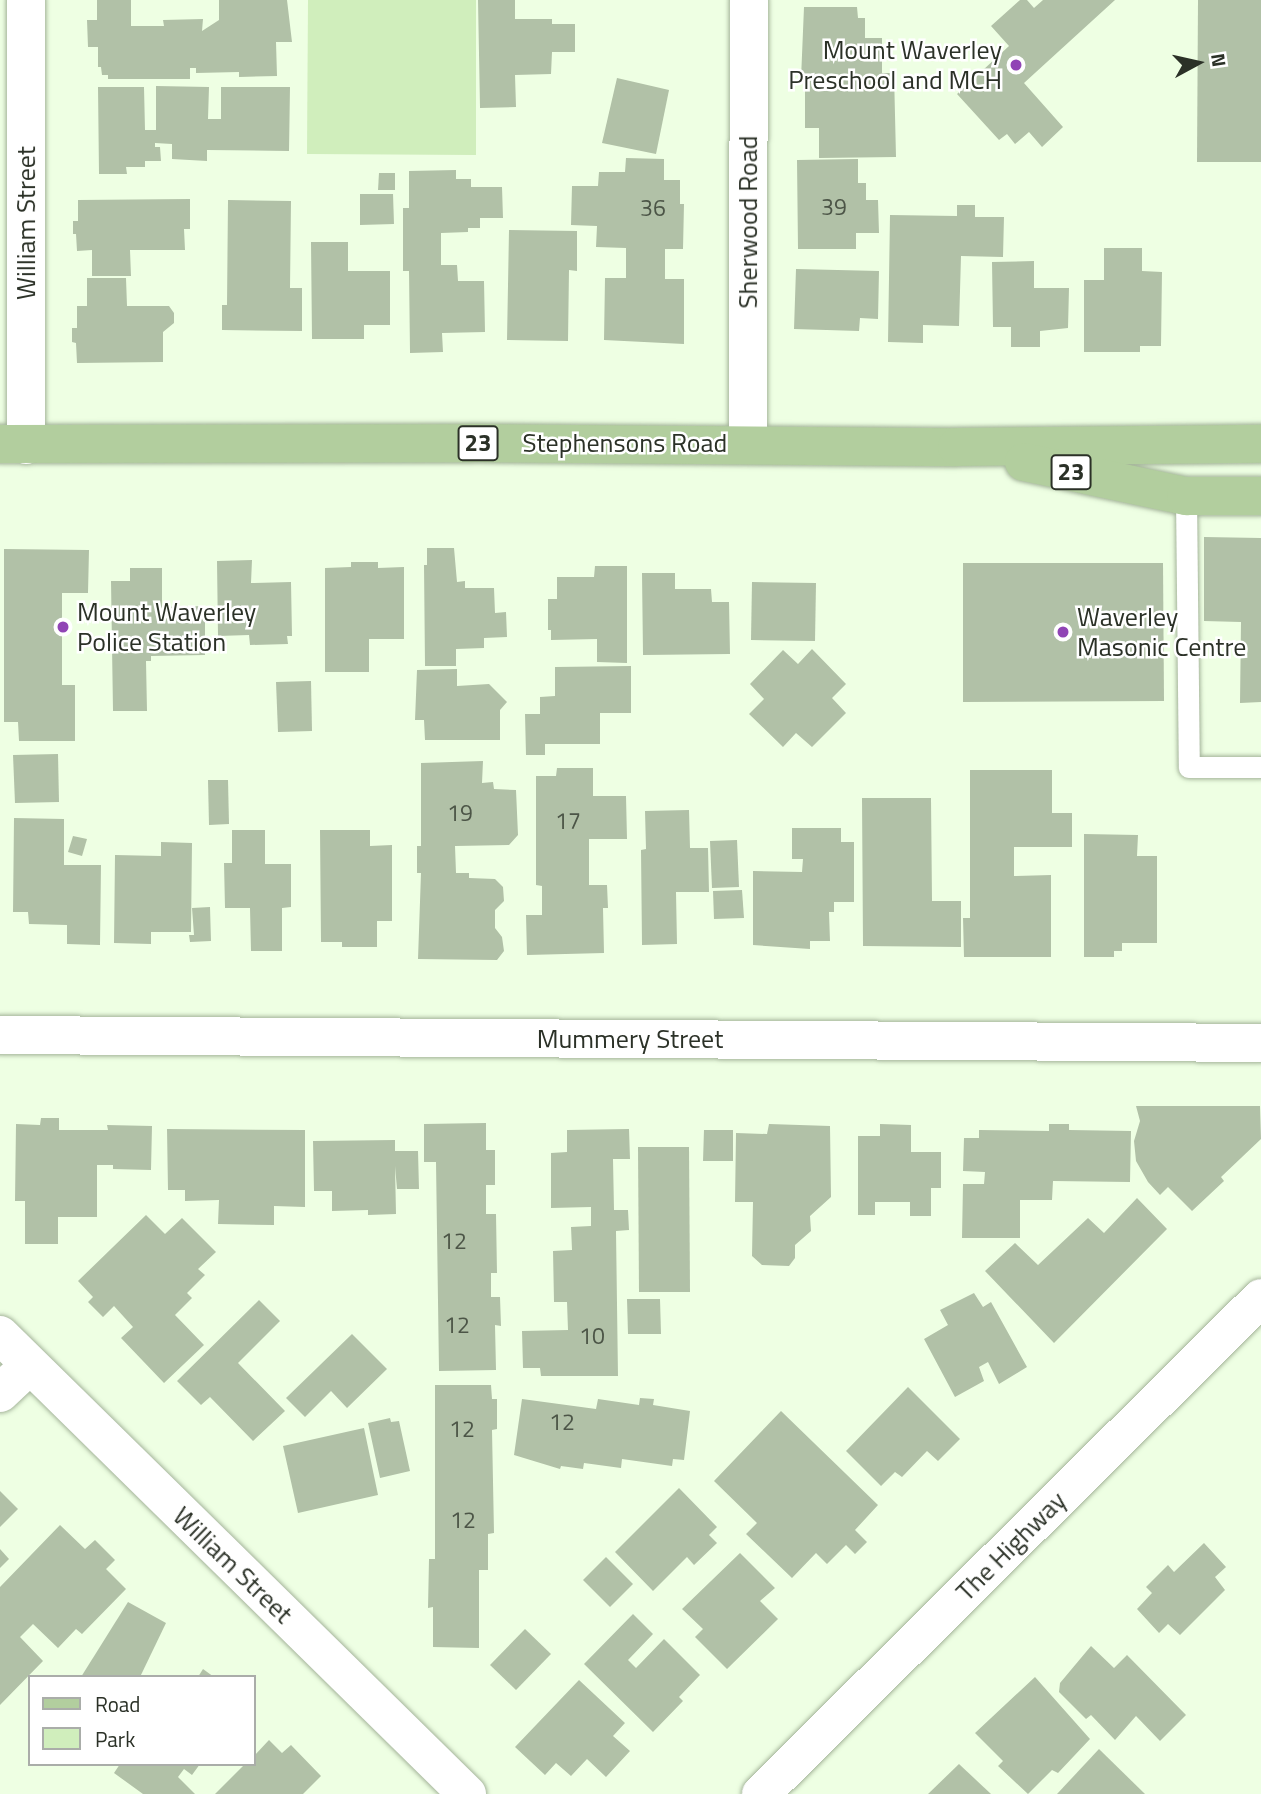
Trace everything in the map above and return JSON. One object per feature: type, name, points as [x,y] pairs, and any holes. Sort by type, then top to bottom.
[{"type":"main road","points":[[1185,443],[1186,496]]},
{"type":"main road","name":"Stephensons Road","points":[[13,444],[748,444],[957,447],[1261,444]]},
{"type":"main road","name":"Stephensons Road","points":[[957,447],[1186,496],[1261,496]]},
{"type":"street","name":"William Street","points":[[13,444],[26,0]]},
{"type":"street","name":"Sherwood Road","points":[[748,444],[749,0]]},
{"type":"street","name":"Mummery Street","points":[[0,1035],[1261,1043]]},
{"type":"street","name":"The Highway","points":[[761,1794],[1261,1298]]},
{"type":"street","name":"William Street","points":[[0,1335],[467,1794]]},
{"type":"street","points":[[0,1393],[29,1366]]},
{"type":"lane","points":[[1186,496],[1189,766],[1261,767]]},
{"type":"green space","points":[[308,0],[476,0],[476,155],[307,154]]},
{"type":"building","points":[[97,0],[131,0],[131,26],[164,26],[163,20],[203,19],[202,31],[219,20],[219,0],[287,0],[292,42],[276,42],[277,76],[239,77],[239,72],[196,73],[196,68],[190,68],[190,79],[108,79],[108,75],[102,75],[101,67],[98,67],[98,47],[88,47],[87,20],[97,20]]},
{"type":"building","points":[[478,0],[515,0],[515,19],[552,19],[552,24],[575,24],[575,52],[552,52],[551,74],[515,75],[516,107],[480,108]]},
{"type":"building","name":"Mount Waverley Preschool and MCH","points":[[1020,0],[1027,0],[1034,8],[1043,0],[1115,0],[1024,83],[1063,127],[1042,147],[1029,132],[1015,144],[1007,134],[999,140],[957,94],[1009,46],[991,26]]},
{"type":"building","points":[[1198,0],[1261,0],[1261,162],[1197,162]]},
{"type":"building","points":[[804,7],[857,7],[858,18],[865,18],[865,38],[882,38],[882,73],[894,73],[896,157],[819,158],[819,128],[805,128],[805,79],[801,79]]},
{"type":"building","points":[[617,78],[669,90],[656,154],[602,143]]},
{"type":"building","points":[[156,86],[209,87],[208,119],[221,119],[221,87],[290,87],[289,151],[207,150],[207,161],[172,159],[172,144],[155,143],[155,147],[160,147],[161,161],[145,161],[145,167],[126,167],[127,174],[99,174],[98,87],[144,87],[145,130],[156,130]]},
{"type":"building","points":[[626,158],[664,159],[664,180],[680,180],[680,204],[684,204],[683,249],[665,249],[665,279],[684,279],[684,344],[604,340],[605,278],[626,278],[626,248],[596,247],[597,226],[571,225],[572,186],[598,186],[599,172],[625,172]]},
{"type":"building","points":[[858,159],[858,183],[866,183],[866,200],[878,200],[879,233],[856,233],[856,249],[798,249],[797,160]]},
{"type":"building","points":[[456,170],[456,179],[471,179],[471,187],[502,187],[503,218],[480,218],[480,228],[468,228],[468,232],[441,233],[441,265],[457,265],[458,281],[484,281],[485,332],[442,333],[443,352],[410,353],[409,271],[403,271],[403,208],[409,208],[409,171]]},
{"type":"building","points":[[379,173],[395,173],[395,190],[378,190]]},
{"type":"building","points":[[360,194],[393,194],[394,224],[360,225]]},
{"type":"building","points":[[190,199],[190,229],[184,229],[185,250],[130,250],[131,276],[92,276],[92,250],[77,251],[76,234],[73,234],[73,221],[78,221],[78,200]]},
{"type":"building","points":[[228,200],[291,201],[290,288],[302,288],[302,331],[222,330],[222,305],[227,305]]},
{"type":"building","points":[[957,205],[975,205],[975,217],[1004,217],[1003,257],[961,256],[959,326],[923,325],[923,343],[888,342],[890,215],[957,216]]},
{"type":"building","points":[[509,230],[577,231],[577,271],[569,270],[568,341],[507,340]]},
{"type":"building","points":[[311,242],[348,242],[348,271],[390,271],[390,325],[364,325],[364,339],[312,339]]},
{"type":"building","points":[[1104,248],[1142,248],[1142,271],[1162,272],[1161,346],[1140,346],[1140,352],[1084,352],[1084,280],[1104,280]]},
{"type":"building","points":[[1034,261],[1034,288],[1069,288],[1068,328],[1040,331],[1040,347],[1011,347],[1011,327],[993,327],[992,262]]},
{"type":"building","points":[[796,269],[879,271],[878,319],[860,318],[859,331],[794,329]]},
{"type":"building","points":[[87,278],[126,278],[127,306],[169,306],[174,313],[174,323],[163,332],[163,362],[77,363],[72,328],[77,328],[77,306],[87,306]]},
{"type":"building","points":[[1204,537],[1261,538],[1261,702],[1240,703],[1241,622],[1204,621]]},
{"type":"building","points":[[427,548],[454,548],[457,582],[465,581],[465,588],[494,588],[495,613],[506,612],[507,637],[484,638],[484,648],[456,649],[456,666],[425,666],[424,565],[427,565]]},
{"type":"building","points":[[4,549],[89,550],[88,593],[62,593],[62,685],[75,685],[75,741],[19,741],[18,722],[4,722]]},
{"type":"building","points":[[252,560],[251,583],[291,582],[292,636],[287,636],[288,644],[250,645],[249,635],[218,636],[217,561]]},
{"type":"building","points":[[351,562],[378,562],[378,568],[404,567],[404,639],[369,639],[369,672],[325,672],[325,568],[351,567]]},
{"type":"building","name":"Waverley Masonic Centre","points":[[963,563],[1163,563],[1164,701],[963,702]]},
{"type":"building","points":[[595,566],[627,566],[627,663],[597,662],[597,639],[551,640],[551,630],[548,630],[548,599],[557,599],[557,577],[594,577]]},
{"type":"building","points":[[130,568],[162,568],[162,607],[205,606],[205,655],[151,656],[151,661],[146,661],[147,711],[113,711],[111,581],[130,581]]},
{"type":"building","points":[[642,573],[675,573],[675,589],[711,589],[712,602],[729,602],[730,654],[643,655]]},
{"type":"building","points":[[752,582],[816,583],[815,641],[751,640]]},
{"type":"building","points":[[812,649],[846,684],[832,698],[846,713],[812,747],[796,733],[783,747],[749,714],[764,699],[750,684],[783,650],[798,664]]},
{"type":"building","points":[[631,666],[631,713],[600,713],[600,744],[545,744],[545,755],[526,755],[525,714],[540,714],[540,697],[555,696],[555,667]]},
{"type":"building","points":[[457,669],[457,686],[489,684],[507,702],[500,710],[500,740],[425,740],[424,720],[415,720],[417,670]]},
{"type":"building","points":[[311,681],[312,731],[278,732],[276,682]]},
{"type":"building","points":[[58,754],[59,802],[15,803],[13,755]]},
{"type":"building","points":[[483,761],[482,783],[493,782],[494,789],[516,790],[518,835],[509,845],[455,846],[456,873],[469,873],[469,878],[495,879],[503,887],[504,901],[495,910],[495,928],[502,937],[504,951],[497,960],[418,959],[421,873],[417,873],[417,846],[421,846],[421,763]]},
{"type":"building","points":[[557,768],[593,768],[593,796],[626,796],[627,839],[589,839],[589,885],[607,885],[608,908],[603,908],[604,953],[527,955],[526,915],[542,915],[542,886],[536,885],[536,776],[556,776]]},
{"type":"building","points":[[970,770],[1052,770],[1052,813],[1072,813],[1072,847],[1014,847],[1014,876],[1051,875],[1051,957],[964,957],[963,918],[970,918]]},
{"type":"building","points":[[208,780],[228,780],[229,824],[209,825]]},
{"type":"building","points":[[862,798],[931,798],[932,901],[961,901],[961,947],[863,946]]},
{"type":"building","points":[[689,810],[690,848],[708,848],[709,892],[676,892],[677,944],[642,945],[641,850],[646,849],[645,811]]},
{"type":"building","points":[[14,818],[64,819],[64,865],[101,865],[100,945],[67,944],[67,925],[29,924],[28,912],[13,912]]},
{"type":"building","points":[[792,828],[841,828],[841,842],[854,842],[854,902],[834,902],[834,912],[829,912],[830,941],[810,941],[810,949],[753,945],[753,871],[802,872],[803,859],[792,859]]},
{"type":"building","points":[[232,830],[265,830],[265,864],[291,864],[291,907],[282,908],[282,951],[251,951],[250,908],[225,908],[224,863],[232,863]]},
{"type":"building","points":[[320,830],[370,830],[370,846],[392,845],[392,921],[377,921],[377,947],[342,947],[342,942],[321,942]]},
{"type":"building","points":[[1084,834],[1138,835],[1137,856],[1157,856],[1157,943],[1122,943],[1122,951],[1114,951],[1114,957],[1084,957]]},
{"type":"building","points":[[73,836],[87,839],[82,856],[68,852]]},
{"type":"building","points":[[737,840],[739,887],[712,888],[710,841]]},
{"type":"building","points":[[161,842],[192,843],[191,932],[151,932],[151,944],[114,943],[115,855],[161,856]]},
{"type":"building","points":[[742,890],[744,918],[714,919],[713,891]]},
{"type":"building","points":[[210,907],[211,941],[190,942],[189,935],[194,935],[192,908]]},
{"type":"building","points":[[1136,1106],[1260,1106],[1261,1139],[1221,1177],[1224,1181],[1192,1211],[1168,1187],[1160,1195],[1148,1182],[1136,1161],[1134,1141],[1140,1121]]},
{"type":"building","points":[[41,1118],[59,1118],[59,1130],[108,1130],[107,1125],[152,1126],[151,1170],[113,1169],[113,1165],[97,1165],[97,1217],[58,1217],[58,1244],[25,1244],[25,1201],[15,1201],[16,1124],[40,1125]]},
{"type":"building","points":[[486,1123],[486,1150],[495,1150],[495,1185],[486,1185],[486,1214],[496,1214],[497,1273],[491,1273],[491,1297],[500,1297],[501,1326],[495,1325],[496,1370],[439,1371],[436,1162],[424,1162],[424,1124]]},
{"type":"building","points":[[769,1124],[830,1126],[831,1197],[810,1216],[811,1231],[795,1245],[795,1258],[789,1266],[762,1265],[752,1256],[753,1202],[735,1202],[736,1133],[767,1134]]},
{"type":"building","points":[[880,1124],[911,1125],[911,1152],[941,1152],[941,1188],[931,1188],[931,1216],[910,1216],[910,1202],[875,1202],[875,1215],[858,1215],[858,1136],[880,1136]]},
{"type":"building","points":[[1049,1124],[1069,1124],[1069,1130],[1131,1131],[1130,1182],[1053,1181],[1052,1200],[1020,1200],[1020,1238],[962,1238],[963,1184],[984,1184],[985,1172],[963,1171],[964,1138],[979,1138],[979,1130],[1049,1131]]},
{"type":"building","points":[[167,1129],[305,1130],[305,1207],[274,1206],[274,1225],[218,1224],[219,1200],[185,1201],[185,1190],[168,1190]]},
{"type":"building","points":[[629,1129],[630,1159],[613,1159],[614,1210],[628,1210],[629,1230],[616,1231],[618,1376],[541,1376],[540,1368],[523,1368],[522,1331],[568,1330],[567,1302],[554,1302],[553,1251],[572,1250],[571,1227],[591,1226],[591,1207],[551,1208],[551,1153],[567,1152],[567,1130]]},
{"type":"building","points":[[704,1130],[733,1130],[733,1161],[703,1161]]},
{"type":"building","points":[[395,1140],[395,1151],[418,1151],[419,1189],[397,1189],[395,1166],[396,1214],[368,1215],[368,1210],[332,1211],[332,1191],[314,1191],[313,1141]]},
{"type":"building","points":[[638,1147],[689,1147],[690,1292],[639,1292]]},
{"type":"building","points":[[1137,1198],[1167,1229],[1054,1343],[985,1271],[1015,1243],[1038,1265],[1088,1218],[1104,1233]]},
{"type":"building","points":[[146,1215],[165,1234],[182,1218],[216,1252],[198,1269],[205,1275],[187,1293],[192,1298],[175,1315],[204,1345],[164,1383],[121,1338],[133,1327],[114,1306],[103,1317],[88,1302],[93,1297],[78,1281]]},
{"type":"building","points":[[974,1293],[983,1307],[991,1302],[1027,1367],[999,1384],[988,1362],[979,1367],[984,1381],[955,1397],[924,1339],[948,1325],[940,1310]]},
{"type":"building","points":[[627,1299],[660,1299],[661,1334],[628,1334]]},
{"type":"building","points":[[259,1300],[280,1321],[238,1363],[285,1411],[253,1441],[210,1397],[201,1405],[177,1381]]},
{"type":"building","points":[[352,1334],[387,1369],[347,1408],[331,1391],[305,1417],[286,1398]]},
{"type":"building","points":[[435,1385],[491,1385],[492,1399],[497,1399],[497,1429],[492,1430],[494,1533],[488,1534],[488,1570],[479,1570],[479,1648],[433,1647],[433,1607],[428,1608],[429,1559],[435,1559]]},
{"type":"building","points":[[908,1387],[960,1439],[938,1461],[927,1451],[902,1477],[895,1472],[881,1486],[846,1451]]},
{"type":"building","points":[[640,1398],[654,1399],[653,1405],[690,1411],[684,1460],[673,1459],[672,1466],[622,1459],[621,1468],[584,1463],[583,1469],[561,1466],[560,1469],[514,1455],[522,1399],[596,1409],[598,1399],[639,1405]]},
{"type":"building","points":[[781,1411],[878,1505],[855,1530],[867,1542],[855,1554],[846,1545],[827,1564],[816,1553],[792,1578],[746,1534],[757,1523],[714,1481]]},
{"type":"building","points":[[390,1418],[391,1422],[399,1421],[410,1471],[380,1478],[368,1423]]},
{"type":"building","points":[[364,1428],[378,1495],[298,1513],[283,1446]]},
{"type":"building","points":[[679,1488],[717,1527],[709,1535],[717,1543],[694,1565],[687,1557],[653,1591],[615,1552]]},
{"type":"building","points":[[0,1491],[18,1509],[0,1527]]},
{"type":"building","points":[[60,1525],[85,1549],[95,1540],[115,1560],[106,1569],[126,1589],[82,1634],[76,1629],[58,1648],[33,1624],[20,1637],[43,1661],[0,1705],[0,1587]]},
{"type":"building","points":[[1204,1543],[1226,1567],[1215,1577],[1225,1590],[1180,1635],[1168,1624],[1159,1633],[1137,1609],[1152,1593],[1146,1587],[1168,1565],[1174,1572]]},
{"type":"building","points":[[0,1549],[9,1559],[0,1568]]},
{"type":"building","points":[[740,1553],[775,1588],[760,1601],[778,1619],[727,1669],[695,1637],[703,1629],[682,1609]]},
{"type":"building","points":[[606,1557],[633,1584],[610,1607],[583,1580]]},
{"type":"building","points":[[128,1602],[166,1623],[141,1675],[82,1675]]},
{"type":"building","points":[[633,1614],[653,1634],[628,1660],[636,1668],[664,1639],[700,1675],[679,1697],[683,1701],[653,1732],[584,1664]]},
{"type":"building","points":[[525,1629],[551,1654],[516,1690],[490,1665]]},
{"type":"building","points":[[1091,1646],[1114,1668],[1127,1655],[1186,1715],[1160,1741],[1136,1716],[1115,1740],[1091,1715],[1086,1719],[1059,1692],[1060,1683]]},
{"type":"building","points":[[203,1669],[211,1675],[199,1675]]},
{"type":"building","points":[[1035,1677],[1090,1739],[1058,1773],[1052,1770],[1028,1794],[998,1766],[1003,1761],[975,1733]]},
{"type":"building","points":[[579,1680],[625,1723],[613,1736],[630,1751],[606,1777],[587,1759],[571,1776],[556,1763],[545,1775],[515,1747]]},
{"type":"building","points":[[269,1740],[282,1753],[291,1745],[321,1776],[303,1794],[215,1794],[243,1766],[256,1766],[256,1754]]},
{"type":"building","points":[[1099,1749],[1145,1794],[1057,1794]]},
{"type":"building","points":[[959,1764],[991,1794],[928,1794]]},
{"type":"building","points":[[119,1766],[199,1766],[192,1775],[184,1769],[178,1777],[195,1794],[143,1794],[114,1773]]},
{"type":"place","name":"Mount Waverley Preschool and MCH","points":[[1016,65]]},
{"type":"place","name":"Mount Waverley Police Station","points":[[63,627]]},
{"type":"place","name":"Waverley Masonic Centre","points":[[1063,632]]}]
